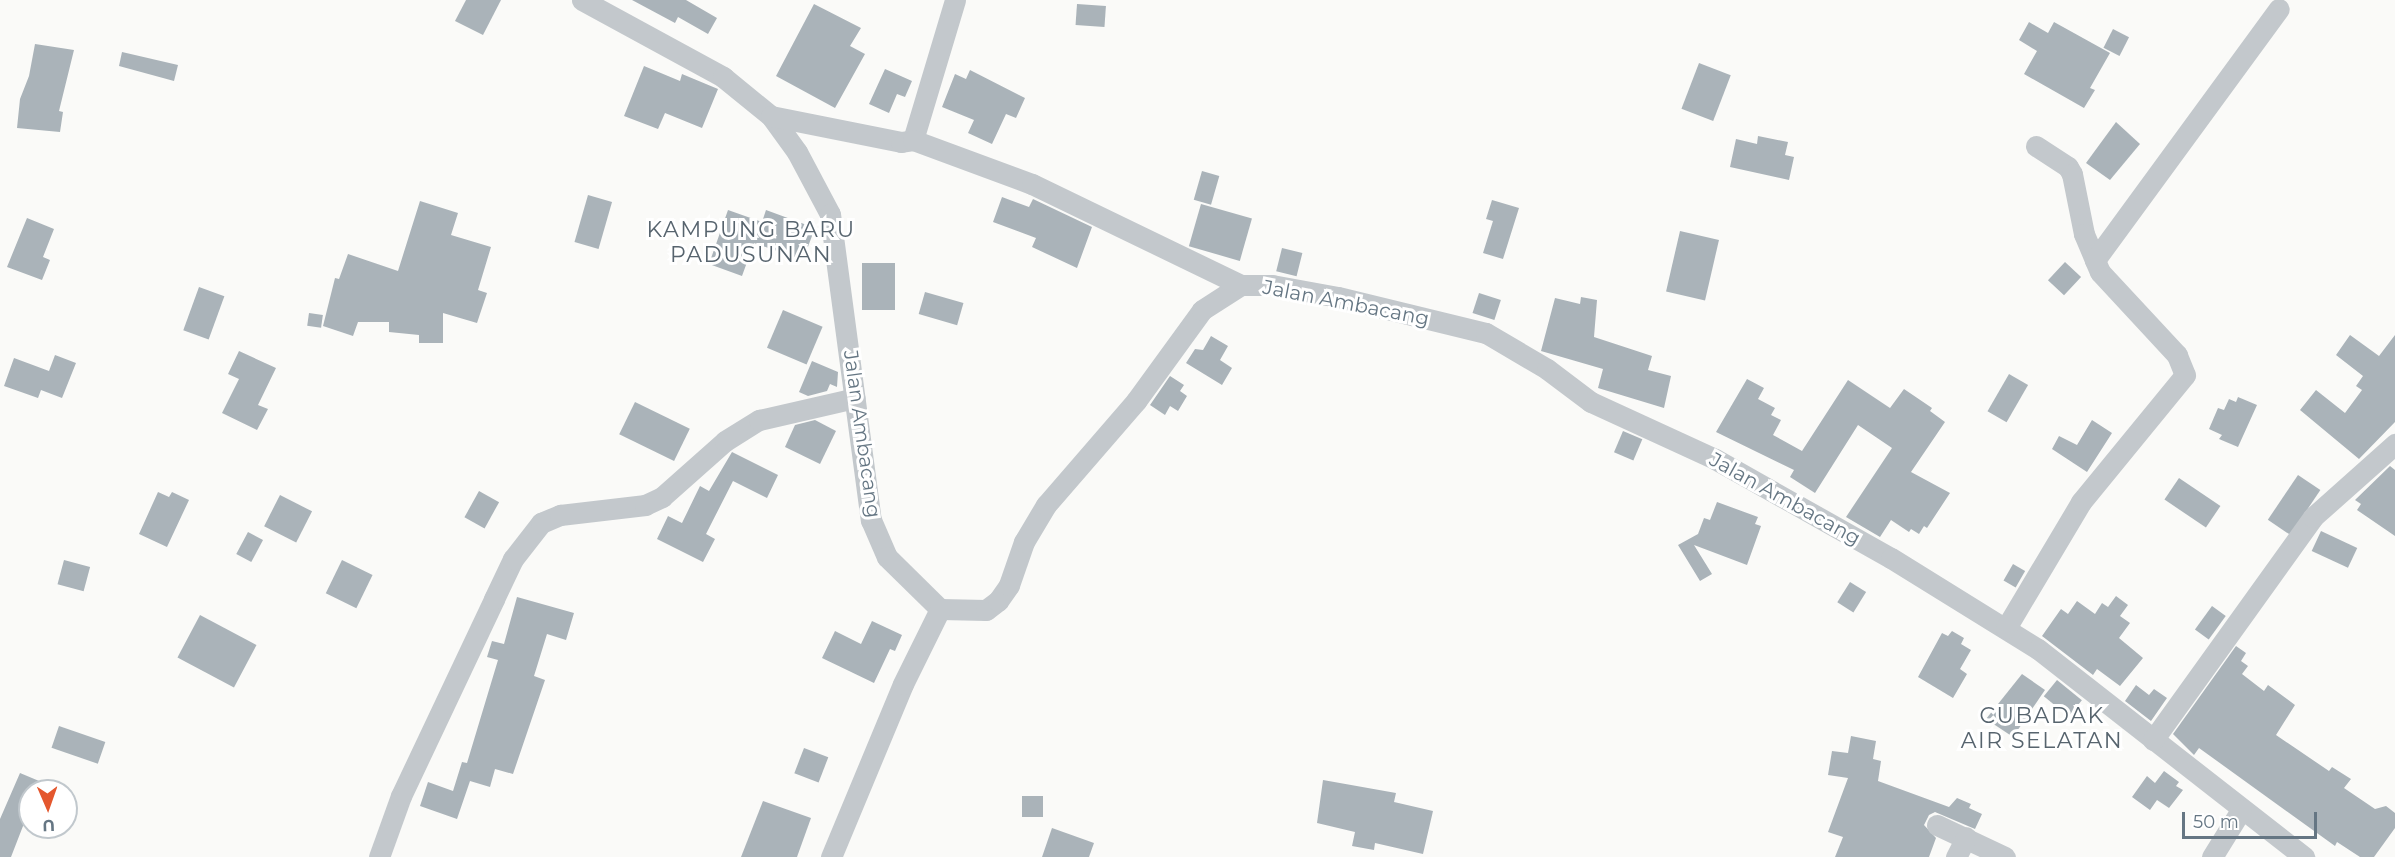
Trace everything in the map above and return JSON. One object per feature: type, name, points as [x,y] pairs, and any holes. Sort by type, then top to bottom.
[{"type":"street","name":"Jalan Ambacang","points":[[582,0],[723,77],[771,116],[797,152],[830,214],[864,483],[879,540],[899,571],[940,609],[986,610],[998,601],[1009,585],[1024,542],[1060,485],[1136,401],[1202,310],[1241,285],[1272,285],[1338,297],[1486,333],[1547,369],[1590,402],[1715,459],[1891,558],[2006,628],[2121,710],[2153,740],[2304,857]]},
{"type":"street","points":[[913,140],[955,0]]},
{"type":"street","points":[[2095,260],[2279,9]]},
{"type":"street","points":[[771,116],[890,140],[913,140],[1032,183],[1241,285]]},
{"type":"street","points":[[2006,628],[2081,502],[2185,375],[2178,355],[2100,272],[2084,234],[2072,174],[2068,167],[2036,146]]},
{"type":"street","points":[[379,857],[401,796],[513,559],[541,523],[560,515],[645,505],[662,496],[725,441],[759,420],[855,398]]},
{"type":"street","points":[[2153,740],[2307,524],[2395,444]]},
{"type":"street","points":[[831,857],[903,684],[940,609]]},
{"type":"street","points":[[2212,857],[2241,810]]},
{"type":"street","points":[[1937,825],[2005,857]]},
{"type":"street","points":[[1956,857],[1966,837]]},
{"type":"building","points":[[466,0],[501,0],[483,35],[455,21]]},
{"type":"building","points":[[632,0],[686,0],[717,18],[708,34],[678,17],[675,23]]},
{"type":"building","points":[[814,4],[861,28],[850,46],[865,54],[835,108],[776,76]]},
{"type":"building","points":[[1077,4],[1106,6],[1104,27],[1076,25]]},
{"type":"building","points":[[2029,22],[2048,33],[2054,22],[2110,53],[2090,88],[2095,90],[2084,108],[2024,74],[2037,51],[2019,40]]},
{"type":"building","points":[[2113,29],[2129,37],[2120,56],[2103,48]]},
{"type":"building","points":[[35,44],[74,50],[59,111],[63,112],[60,132],[17,128],[20,99],[29,76]]},
{"type":"building","points":[[122,52],[178,65],[174,81],[119,66]]},
{"type":"building","points":[[1699,63],[1731,75],[1713,121],[1681,109]]},
{"type":"building","points":[[644,66],[680,81],[682,74],[718,89],[702,128],[665,113],[658,129],[624,116]]},
{"type":"building","points":[[885,69],[912,81],[905,97],[897,94],[889,113],[869,104]]},
{"type":"building","points":[[970,70],[1025,98],[1016,118],[1006,114],[992,144],[968,133],[974,120],[942,107],[955,74],[966,79]]},
{"type":"building","points":[[2116,122],[2140,144],[2110,180],[2086,163]]},
{"type":"building","points":[[1758,136],[1788,142],[1785,155],[1794,157],[1789,180],[1730,167],[1736,139],[1757,144]]},
{"type":"building","points":[[1202,171],[1219,176],[1211,205],[1194,200]]},
{"type":"building","points":[[588,195],[612,202],[599,249],[574,242]]},
{"type":"building","points":[[1002,197],[1029,207],[1033,199],[1092,227],[1077,268],[1032,247],[1036,238],[993,222]]},
{"type":"building","points":[[1492,200],[1519,208],[1503,259],[1483,253],[1493,221],[1486,219]]},
{"type":"building","points":[[420,201],[458,213],[451,235],[491,247],[478,290],[487,293],[477,323],[443,313],[443,343],[419,343],[419,335],[389,332],[389,322],[358,322],[353,336],[323,326],[335,278],[339,279],[348,254],[398,271]]},
{"type":"building","points":[[1201,204],[1252,219],[1240,261],[1189,246]]},
{"type":"building","points":[[728,210],[762,222],[766,210],[815,228],[803,260],[754,243],[742,276],[709,264]]},
{"type":"building","points":[[27,218],[54,229],[43,257],[50,260],[42,280],[7,267]]},
{"type":"building","points":[[1680,231],[1719,240],[1705,300],[1666,291]]},
{"type":"building","points":[[1282,248],[1302,253],[1297,276],[1276,271]]},
{"type":"building","points":[[2065,262],[2081,277],[2064,295],[2048,280]]},
{"type":"building","points":[[862,263],[895,263],[895,310],[862,310]]},
{"type":"building","points":[[199,287],[224,296],[209,339],[183,330]]},
{"type":"building","points":[[925,292],[963,303],[957,325],[919,314]]},
{"type":"building","points":[[1479,293],[1501,300],[1494,320],[1473,313]]},
{"type":"building","points":[[1581,297],[1597,300],[1594,337],[1652,356],[1648,370],[1671,376],[1664,408],[1598,388],[1603,369],[1541,351],[1555,298],[1580,304]]},
{"type":"building","points":[[783,310],[823,327],[807,365],[767,348]]},
{"type":"building","points":[[309,313],[323,315],[321,328],[307,326]]},
{"type":"building","points":[[2350,335],[2379,356],[2395,335],[2395,422],[2359,459],[2300,410],[2316,390],[2345,413],[2362,390],[2356,386],[2363,376],[2336,355]]},
{"type":"building","points":[[1211,336],[1228,346],[1220,360],[1232,368],[1222,385],[1186,363],[1195,349],[1203,350]]},
{"type":"building","points":[[239,351],[276,368],[258,405],[268,409],[257,430],[222,413],[239,379],[228,374]]},
{"type":"building","points":[[55,355],[76,363],[62,398],[41,390],[38,398],[4,386],[14,358],[49,371]]},
{"type":"building","points":[[812,361],[838,372],[837,387],[830,384],[827,391],[808,396],[799,392]]},
{"type":"building","points":[[2009,374],[2028,385],[2007,422],[1988,411]]},
{"type":"building","points":[[1170,376],[1184,385],[1180,391],[1187,396],[1178,411],[1170,406],[1165,415],[1150,405]]},
{"type":"building","points":[[1747,379],[1764,388],[1758,399],[1775,408],[1771,415],[1781,420],[1773,435],[1802,451],[1848,380],[1890,408],[1904,389],[1932,408],[1930,411],[1945,422],[1911,472],[1950,493],[1927,528],[1924,526],[1919,534],[1911,529],[1909,532],[1891,520],[1880,537],[1846,517],[1892,448],[1858,425],[1815,493],[1790,477],[1794,470],[1716,432]]},
{"type":"building","points":[[2238,397],[2257,405],[2238,447],[2219,439],[2222,435],[2209,429],[2218,408],[2224,410],[2229,399],[2236,402]]},
{"type":"building","points":[[635,402],[690,429],[674,461],[619,434]]},
{"type":"building","points":[[815,420],[836,431],[820,464],[785,447],[795,425]]},
{"type":"building","points":[[2092,420],[2112,433],[2087,472],[2052,449],[2059,436],[2077,445]]},
{"type":"building","points":[[1623,431],[1642,439],[1633,460],[1614,452]]},
{"type":"building","points":[[732,452],[778,475],[767,498],[733,481],[706,534],[715,539],[703,562],[657,539],[668,516],[682,523],[700,486],[709,491]]},
{"type":"building","points":[[2390,466],[2395,470],[2395,536],[2357,510],[2361,504],[2355,500]]},
{"type":"building","points":[[2298,475],[2320,490],[2290,535],[2268,520]]},
{"type":"building","points":[[2179,478],[2220,506],[2206,528],[2164,500]]},
{"type":"building","points":[[479,491],[499,502],[485,528],[464,517]]},
{"type":"building","points":[[158,492],[169,497],[172,492],[189,500],[167,547],[139,534]]},
{"type":"building","points":[[280,495],[312,511],[296,543],[264,526]]},
{"type":"building","points":[[1717,502],[1758,517],[1755,524],[1761,526],[1747,565],[1694,545],[1712,574],[1700,581],[1678,545],[1698,534],[1704,518],[1710,520]]},
{"type":"building","points":[[2321,531],[2357,548],[2348,568],[2312,551]]},
{"type":"building","points":[[248,532],[263,540],[251,562],[236,554]]},
{"type":"building","points":[[64,560],[90,567],[84,591],[58,584]]},
{"type":"building","points":[[342,560],[373,575],[356,608],[326,593]]},
{"type":"building","points":[[2013,564],[2025,571],[2016,587],[2004,580]]},
{"type":"building","points":[[1850,582],[1866,592],[1853,612],[1837,602]]},
{"type":"building","points":[[2116,596],[2128,605],[2120,616],[2130,623],[2119,638],[2143,658],[2120,686],[2097,669],[2093,675],[2042,636],[2061,609],[2068,614],[2077,601],[2095,614],[2102,603],[2108,607]]},
{"type":"building","points":[[517,597],[574,613],[566,640],[547,634],[534,676],[545,680],[513,774],[495,769],[490,787],[470,781],[457,819],[420,806],[428,782],[453,791],[462,762],[467,763],[498,660],[487,657],[492,641],[504,644]]},
{"type":"building","points":[[2212,606],[2226,616],[2209,639],[2195,629]]},
{"type":"building","points":[[200,615],[257,645],[234,687],[177,657]]},
{"type":"building","points":[[872,621],[902,635],[895,651],[890,649],[874,683],[822,658],[835,631],[861,644]]},
{"type":"building","points":[[1952,631],[1964,638],[1961,644],[1971,650],[1960,669],[1967,674],[1953,698],[1918,677],[1942,633],[1948,636]]},
{"type":"building","points":[[2236,646],[2246,653],[2241,661],[2248,666],[2242,674],[2264,691],[2268,685],[2295,705],[2276,735],[2329,771],[2332,767],[2351,779],[2344,788],[2375,809],[2386,806],[2395,813],[2395,828],[2374,857],[2360,857],[2337,842],[2335,846],[2199,748],[2194,755],[2173,734]]},
{"type":"building","points":[[2022,674],[2045,690],[2013,737],[1986,719]]},
{"type":"building","points":[[2057,680],[2082,700],[2069,716],[2044,696]]},
{"type":"building","points":[[2136,685],[2149,695],[2154,689],[2167,698],[2151,721],[2125,701]]},
{"type":"building","points":[[59,726],[105,742],[98,764],[52,748]]},
{"type":"building","points":[[1851,736],[1876,741],[1873,759],[1881,761],[1878,781],[1949,807],[1957,798],[1971,804],[1969,808],[1982,814],[1975,829],[1935,812],[1929,815],[1924,825],[1936,838],[1929,857],[1835,857],[1843,837],[1828,832],[1848,778],[1828,775],[1832,751],[1848,753]]},
{"type":"building","points":[[804,748],[828,757],[819,783],[794,773]]},
{"type":"building","points":[[2164,771],[2179,782],[2176,786],[2183,790],[2169,808],[2157,800],[2150,810],[2132,797],[2147,776],[2155,783]]},
{"type":"building","points":[[20,773],[34,779],[18,779],[18,839],[11,857],[0,857],[0,819]]},
{"type":"building","points":[[1323,780],[1396,793],[1394,802],[1433,811],[1423,854],[1375,843],[1374,850],[1352,846],[1355,832],[1317,823]]},
{"type":"building","points":[[1022,796],[1043,796],[1043,817],[1022,817]]},
{"type":"building","points":[[763,801],[811,818],[797,857],[741,857]]},
{"type":"building","points":[[1052,828],[1094,843],[1089,857],[1042,857]]},
{"type":"district","name":"KAMPUNG BARU PADUSUNAN","points":[[751,242]]},
{"type":"district","name":"CUBADAK AIR SELATAN","points":[[2042,728]]}]
